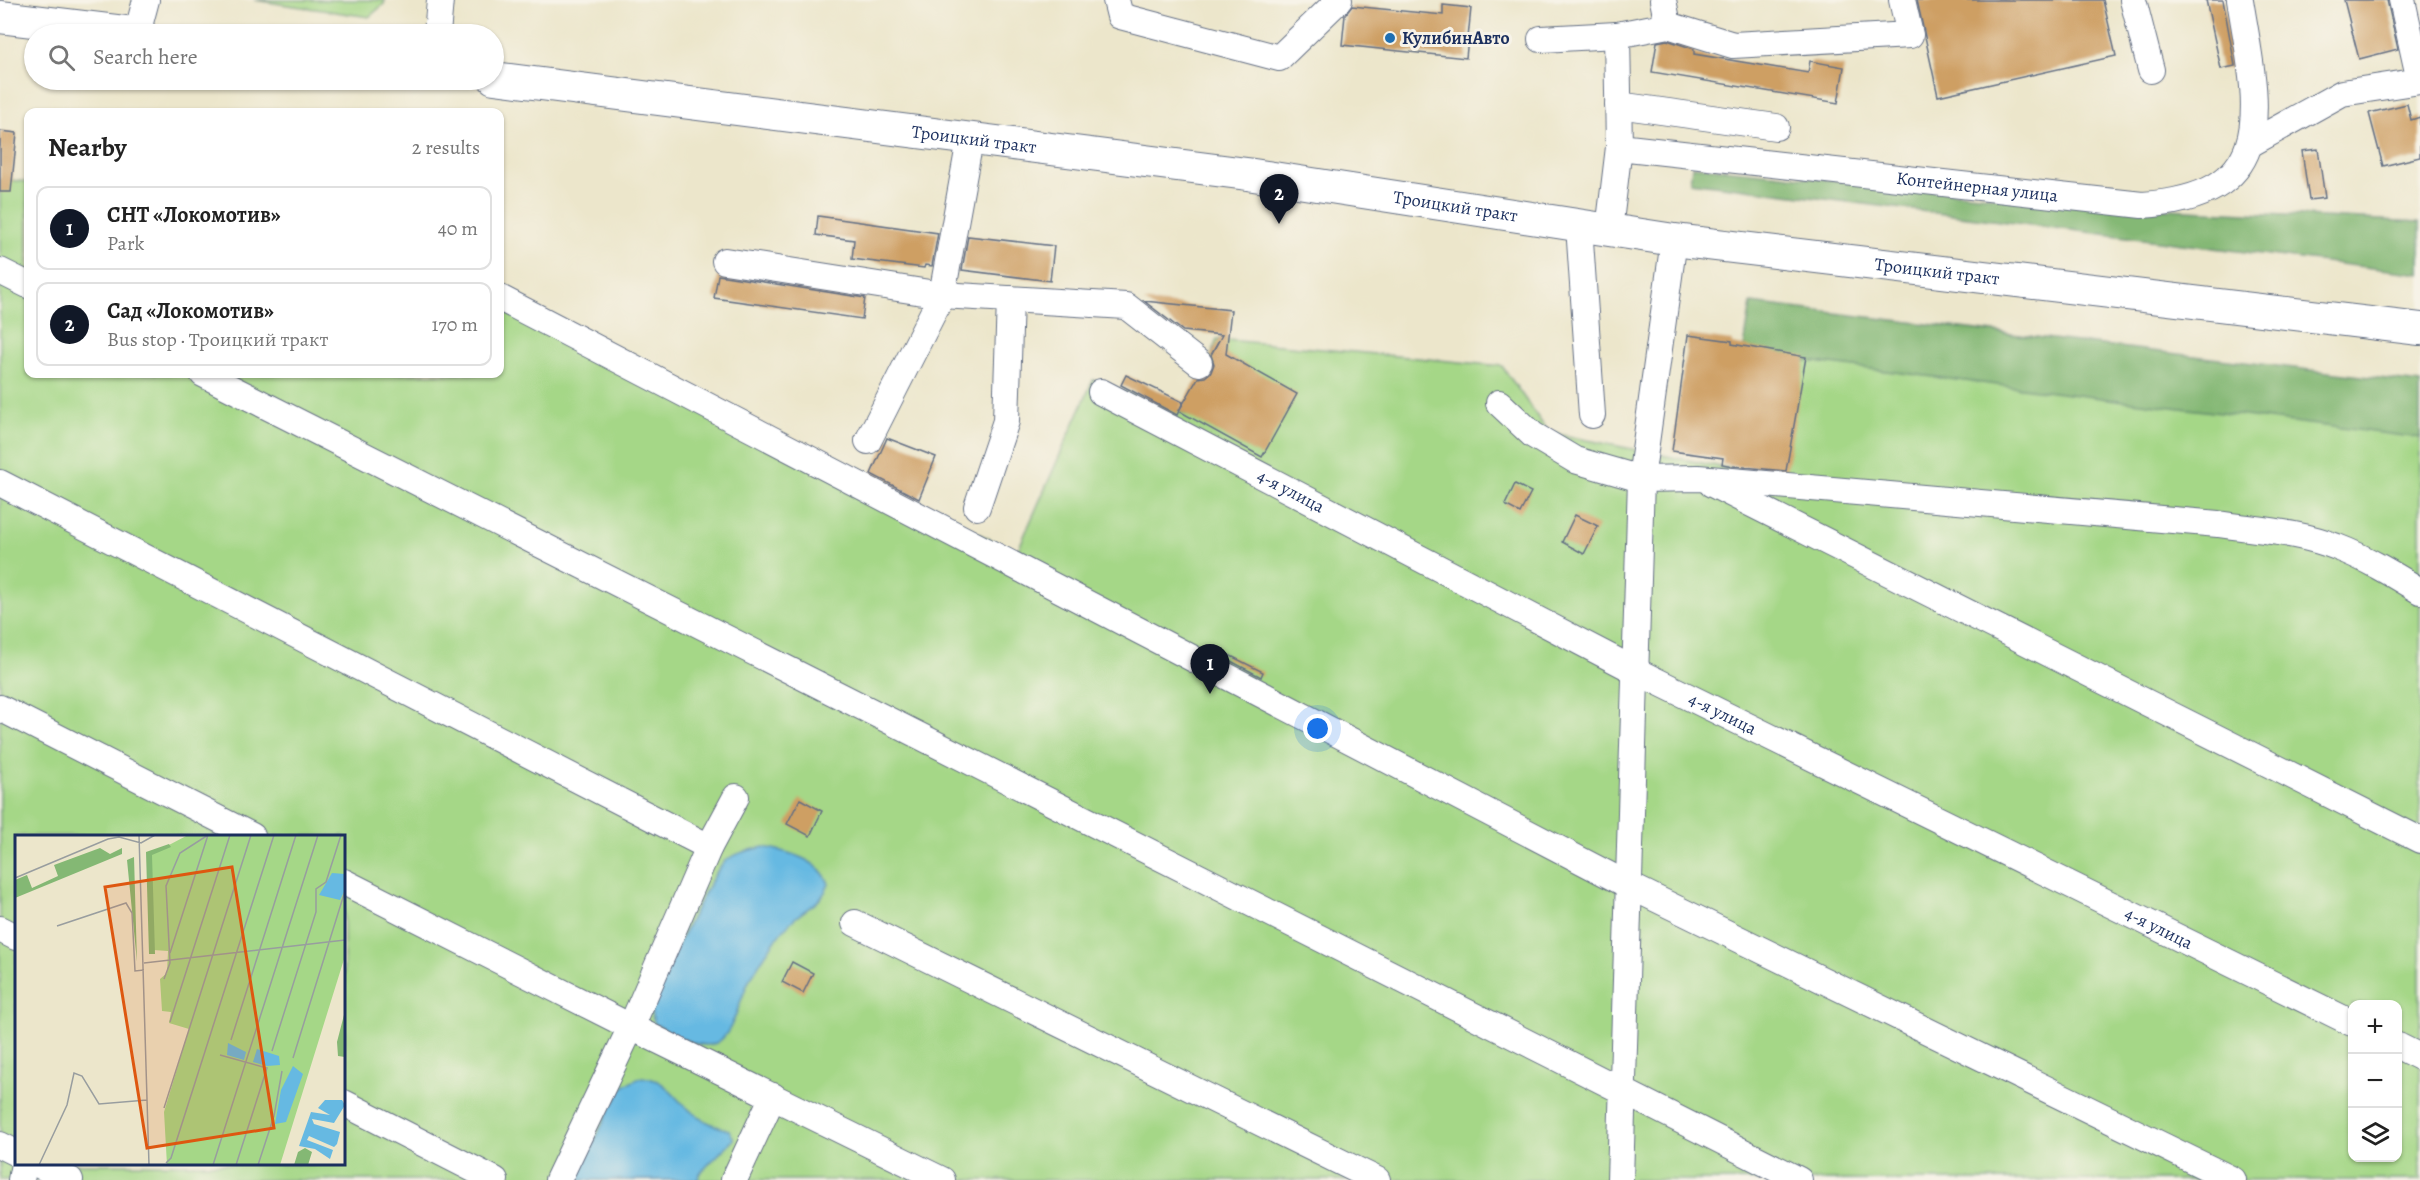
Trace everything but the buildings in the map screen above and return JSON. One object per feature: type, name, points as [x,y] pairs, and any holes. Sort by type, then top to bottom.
[{"type":"main road","points":[[0,17],[57,24]]},
{"type":"main road","name":"Троицкий тракт","points":[[504,79],[1247,174],[1674,240],[2420,329]]},
{"type":"street","points":[[141,24],[146,0]]},
{"type":"street","points":[[438,24],[440,0]]},
{"type":"street","points":[[1116,0],[1120,16],[1280,58],[1340,0]]},
{"type":"street","points":[[1663,0],[1668,26]]},
{"type":"street","points":[[1541,39],[1617,35],[1668,26],[1732,45],[1910,35],[1902,0]]},
{"type":"street","points":[[2133,0],[2151,70]]},
{"type":"street","name":"Контейнерная улица","points":[[1619,147],[2142,205],[2173,203],[2196,196],[2222,182],[2241,164],[2250,144],[2255,93],[2240,0]]},
{"type":"street","points":[[2250,144],[2342,93],[2420,81],[2402,0]]},
{"type":"street","points":[[1592,415],[1594,228],[1619,147],[1617,35]]},
{"type":"street","points":[[1618,105],[1776,127]]},
{"type":"street","points":[[868,441],[942,295],[970,140]]},
{"type":"street","points":[[1620,1180],[1641,479],[1674,240]]},
{"type":"street","points":[[725,261],[942,295],[1126,306],[1199,363]]},
{"type":"street","points":[[0,271],[24,283]]},
{"type":"street","points":[[977,507],[1006,422],[1010,299]]},
{"type":"street","points":[[504,300],[1630,886],[2233,1180]]},
{"type":"street","points":[[211,378],[1799,1180]]},
{"type":"street","name":"4-я улица","points":[[1101,392],[1636,671],[2348,1021]]},
{"type":"street","points":[[1499,403],[1533,435],[1575,460],[1641,479],[1698,478],[2218,524],[2290,534],[2337,546],[2389,572],[2420,591]]},
{"type":"street","points":[[1698,478],[2420,840]]},
{"type":"street","points":[[0,483],[709,847]]},
{"type":"street","points":[[0,708],[248,835]]},
{"type":"street","points":[[558,1180],[631,1027],[709,847],[736,798]]},
{"type":"street","points":[[345,883],[942,1180]]},
{"type":"street","points":[[855,923],[1377,1180]]},
{"type":"street","points":[[0,929],[15,937]]},
{"type":"street","points":[[2402,1048],[2420,1057]]},
{"type":"street","points":[[734,1180],[773,1096]]},
{"type":"street","points":[[345,1104],[495,1180]]},
{"type":"street","points":[[0,1145],[15,1152]]},
{"type":"street","points":[[21,1180],[24,1165]]},
{"type":"street","points":[[39,1165],[70,1180]]},
{"type":"green space","points":[[254,0],[385,0],[384,4],[369,17]]},
{"type":"green space","points":[[1692,166],[2069,204],[2420,222],[2420,274],[1690,182]]},
{"type":"green space","points":[[0,179],[24,182],[24,378],[504,378],[504,311],[1017,552],[1093,380],[1190,416],[1217,339],[1502,366],[1548,432],[1756,474],[1776,344],[2420,426],[2420,1180],[0,1180]]},
{"type":"green space","points":[[1751,303],[2420,383],[2420,438],[1743,353]]},
{"type":"water","points":[[764,847],[793,854],[811,863],[825,875],[829,884],[818,901],[781,932],[746,986],[732,1024],[722,1039],[709,1045],[684,1040],[655,1024],[651,1011],[661,982],[696,909],[718,870],[734,855]]},
{"type":"water","points":[[642,1077],[662,1083],[694,1113],[729,1130],[734,1139],[699,1174],[698,1180],[576,1180],[610,1108],[625,1085]]},
{"type":"place","name":"КулибинАвто","points":[[1390,38]]},
{"type":"place","name":"Сад «Локомотив»","points":[[1279,224]]},
{"type":"place","name":"СНТ «Локомотив»","points":[[1210,694]]}]
